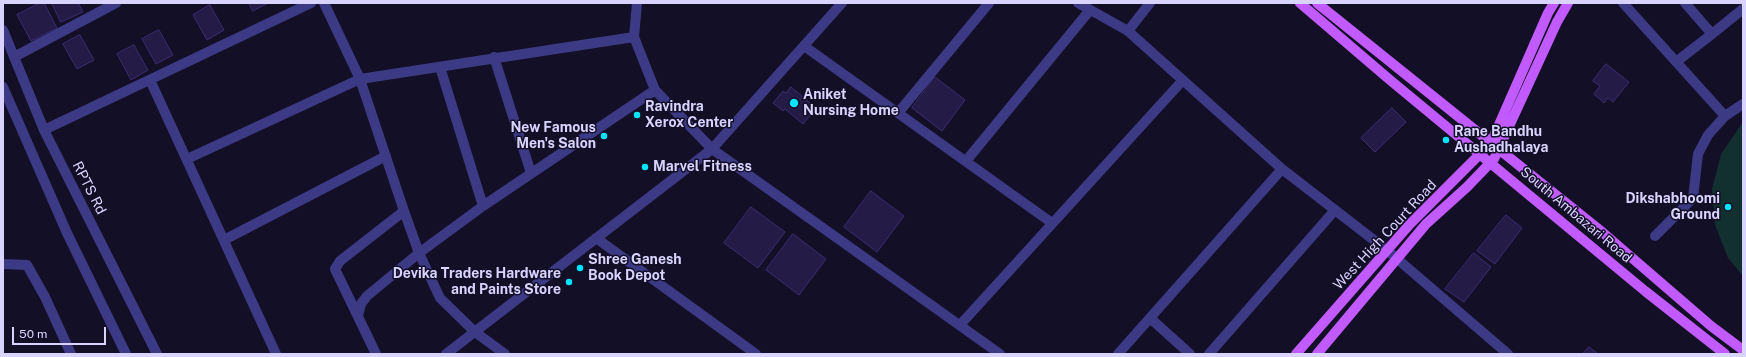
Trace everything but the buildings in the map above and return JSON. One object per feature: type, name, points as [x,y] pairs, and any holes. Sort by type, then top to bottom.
[{"type":"main road","name":"South Ambazari Road","points":[[1300,3],[1480,155],[1492,161],[1645,291],[1725,354]]},
{"type":"main road","name":"South Ambazari Road","points":[[1317,3],[1602,232],[1711,326],[1743,350]]},
{"type":"main road","name":"West High Court Road","points":[[1317,354],[1426,224],[1467,187],[1492,161],[1495,146],[1548,12],[1554,3]]},
{"type":"main road","name":"West High Court Road","points":[[1296,354],[1388,251],[1410,224],[1480,155],[1495,146],[1568,3]]},
{"type":"street","points":[[14,58],[116,3]]},
{"type":"street","points":[[44,130],[311,3]]},
{"type":"street","points":[[324,3],[360,79],[419,253],[440,298],[475,332],[505,354]]},
{"type":"street","points":[[637,3],[634,37],[655,90],[712,149],[1000,354]]},
{"type":"street","points":[[446,354],[712,149],[842,3]]},
{"type":"street","points":[[898,113],[989,3]]},
{"type":"street","points":[[1078,3],[1128,31],[1282,169],[1388,251],[1508,354]]},
{"type":"street","points":[[1128,31],[1150,3]]},
{"type":"street","points":[[1623,3],[1725,116]]},
{"type":"street","points":[[1685,3],[1712,34]]},
{"type":"street","points":[[1676,62],[1743,9]]},
{"type":"street","points":[[966,161],[1090,10]]},
{"type":"street","name":"RPTS Rd","points":[[3,30],[44,130],[157,354]]},
{"type":"street","points":[[187,159],[360,79],[494,57],[634,37]]},
{"type":"street","points":[[804,46],[1052,224]]},
{"type":"street","points":[[494,57],[531,173]]},
{"type":"street","points":[[440,67],[483,206]]},
{"type":"street","points":[[150,80],[276,354]]},
{"type":"street","points":[[960,325],[1182,80]]},
{"type":"street","points":[[3,87],[67,233],[126,354]]},
{"type":"street","points":[[358,316],[361,304],[367,296],[419,253],[483,206],[655,90]]},
{"type":"street","points":[[1655,236],[1693,198],[1698,154],[1708,134],[1725,116],[1743,104]]},
{"type":"street","points":[[224,240],[386,156]]},
{"type":"street","points":[[1118,354],[1282,169]]},
{"type":"street","points":[[1209,354],[1335,210]]},
{"type":"street","points":[[376,354],[335,269],[340,261],[404,211]]},
{"type":"street","points":[[596,238],[756,354]]},
{"type":"street","points":[[3,264],[28,265],[45,297],[70,354]]},
{"type":"street","points":[[1150,318],[1190,354]]},
{"type":"green space","name":"Dikshabhoomi Ground","points":[[1743,122],[1743,276],[1728,258],[1715,225],[1712,189],[1721,154]]},
{"type":"place","name":"Aniket Nursing Home","points":[[794,103]]},
{"type":"place","name":"Ravindra Xerox Center","points":[[637,115]]},
{"type":"place","name":"New Famous Men's Salon","points":[[604,136]]},
{"type":"place","name":"Rane Bandhu Aushadhalaya","points":[[1446,140]]},
{"type":"place","name":"Marvel Fitness","points":[[645,167]]},
{"type":"place","name":"Dikshabhoomi Ground","points":[[1728,207]]},
{"type":"place","name":"Shree Ganesh Book Depot","points":[[580,268]]},
{"type":"place","name":"Devika Traders Hardware and Paints Store","points":[[569,282]]}]
